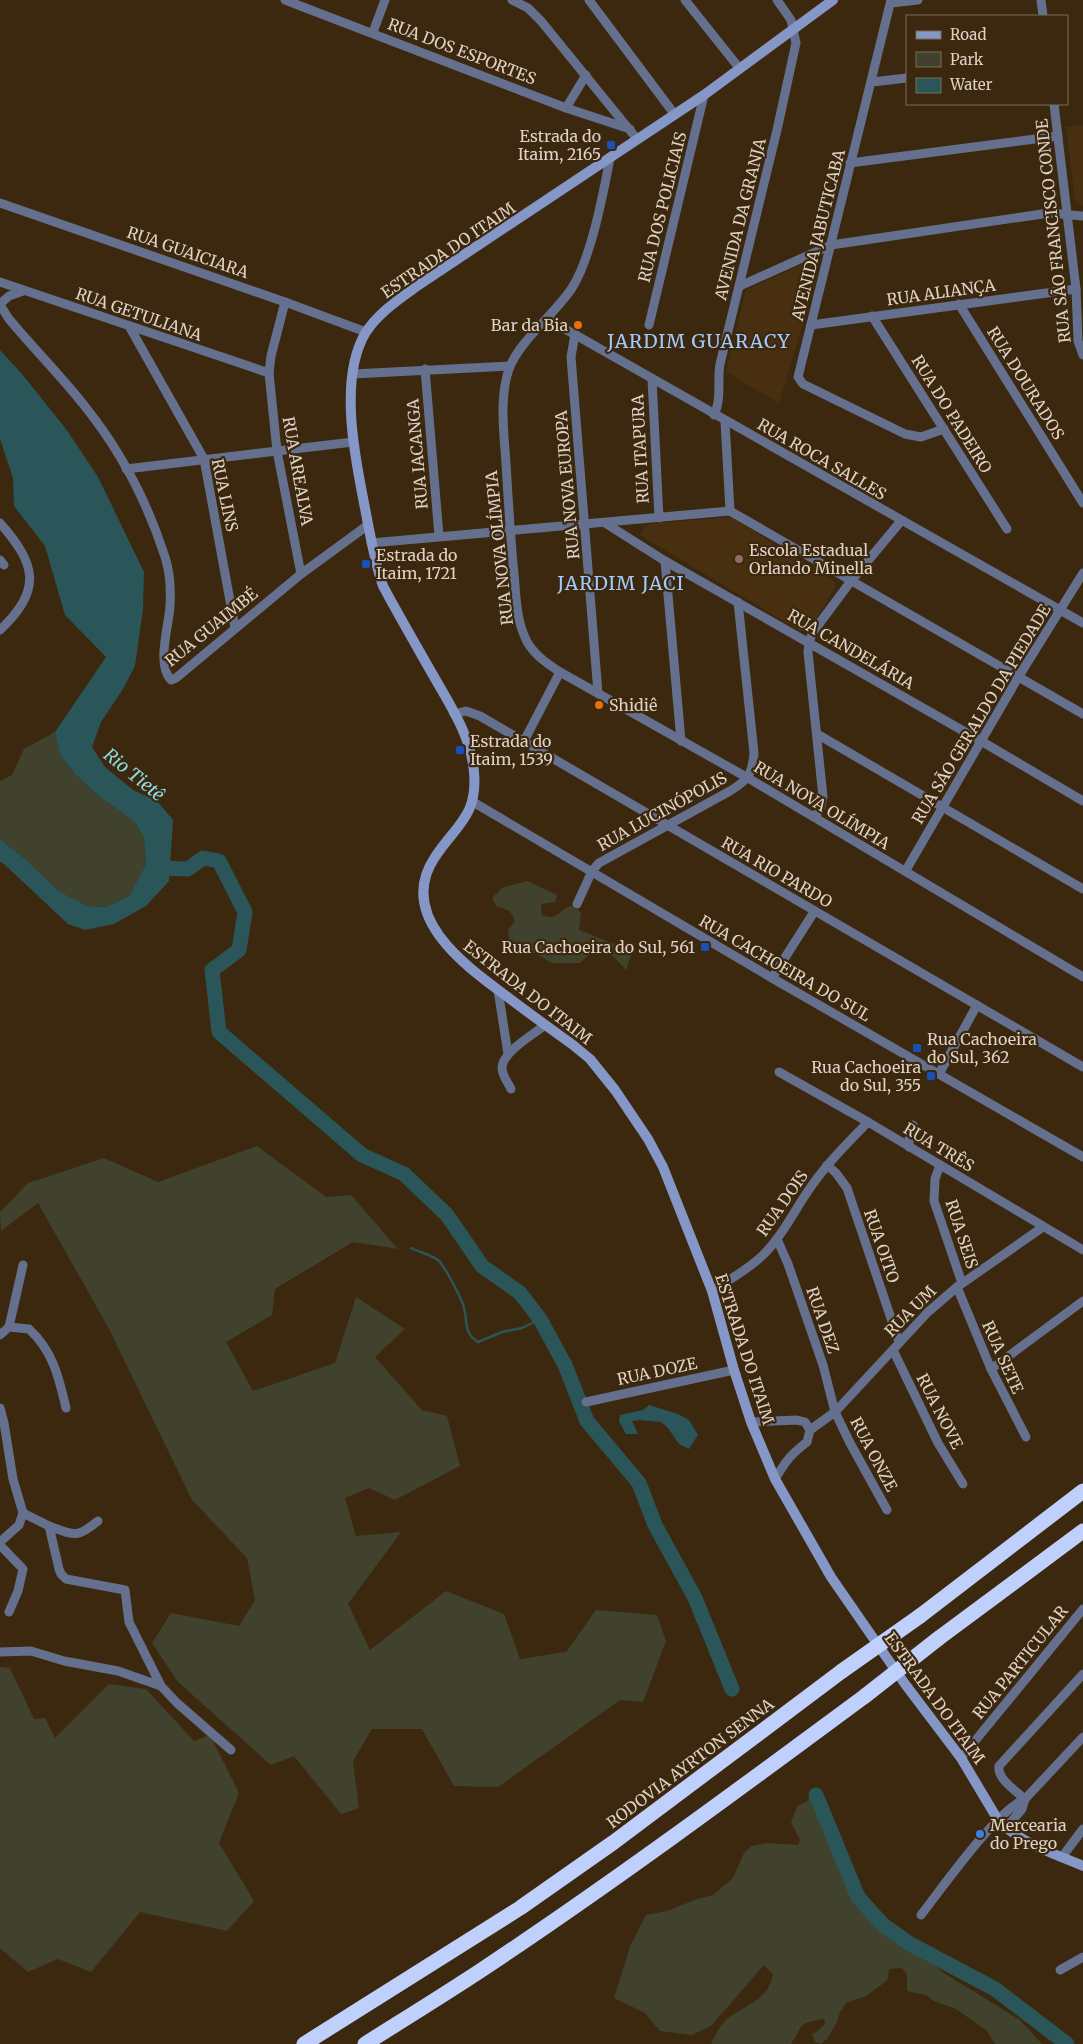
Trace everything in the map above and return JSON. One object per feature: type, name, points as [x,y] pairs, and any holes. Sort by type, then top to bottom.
[{"type":"highway","name":"RODOVIA AYRTON SENNA","points":[[304,2044],[520,1908],[614,1842],[842,1671],[920,1616],[1083,1491]]},
{"type":"highway","points":[[365,2044],[479,1972],[715,1807],[1083,1531]]},
{"type":"street","name":"RUA DOS ESPORTES","points":[[284,0],[373,32],[566,108],[630,129]]},
{"type":"street","points":[[373,32],[385,0]]},
{"type":"street","points":[[512,0],[528,8],[540,20],[637,139]]},
{"type":"street","points":[[588,0],[674,115]]},
{"type":"street","points":[[685,0],[740,69]]},
{"type":"street","points":[[777,0],[791,20],[794,30]]},
{"type":"street","name":"ESTRADA DO ITAIM","points":[[833,0],[704,95],[420,284],[385,311],[366,332],[360,344],[351,402],[354,442],[375,563],[384,586],[463,732],[472,758],[474,773],[473,802],[466,819],[443,846],[428,868],[424,885],[425,901],[431,922],[445,945],[461,962],[590,1060],[615,1090],[644,1132],[663,1167],[712,1291],[751,1422],[775,1479],[831,1578],[905,1684],[961,1758],[1002,1824],[1019,1837],[1083,1866]]},
{"type":"street","points":[[891,2],[918,0]]},
{"type":"street","points":[[1041,0],[1043,15]]},
{"type":"street","name":"AVENIDA JABUTICABA","points":[[891,2],[798,374],[801,383],[893,430],[912,437],[921,437],[944,429]]},
{"type":"street","name":"AVENIDA DA GRANJA","points":[[714,414],[718,402],[720,364],[796,43],[794,30]]},
{"type":"street","points":[[566,108],[586,75]]},
{"type":"street","points":[[872,82],[906,78]]},
{"type":"street","name":"RUA DOS POLICIAIS","points":[[649,325],[704,95]]},
{"type":"street","name":"RUA SÃO FRANCISCO CONDE","points":[[1054,105],[1076,290],[1078,341],[1083,355]]},
{"type":"street","points":[[850,163],[1058,136]]},
{"type":"street","name":"RUA NOVA OLÍMPIA","points":[[610,158],[592,233],[580,273],[562,302],[510,366],[504,393],[503,426],[510,530],[517,602],[524,636],[536,654],[560,672],[748,778],[898,868],[906,870],[1082,973]]},
{"type":"street","name":"RUA GUAICIARA","points":[[0,203],[366,332]]},
{"type":"street","points":[[740,286],[831,245],[1049,213],[1083,216]]},
{"type":"street","name":"RUA GETULIANA","points":[[0,282],[269,373]]},
{"type":"street","points":[[0,304],[13,293],[24,290]]},
{"type":"street","name":"RUA ALIANÇA","points":[[811,325],[958,304],[1076,290]]},
{"type":"street","name":"RUA AREALVA","points":[[285,302],[271,356],[269,373],[277,451],[301,574]]},
{"type":"street","name":"RUA GUAIMBÉ","points":[[0,304],[9,319],[87,409],[126,468],[155,527],[166,561],[170,584],[170,607],[163,656],[168,677],[171,680],[176,678],[301,574],[368,525]]},
{"type":"street","name":"RUA DOURADOS","points":[[958,304],[1083,503]]},
{"type":"street","name":"RUA DO PADEIRO","points":[[872,316],[1007,529]]},
{"type":"street","name":"RUA ROCA SALLES","points":[[549,317],[558,325],[725,422],[1083,623]]},
{"type":"street","name":"RUA LINS","points":[[129,326],[204,459],[235,628]]},
{"type":"street","name":"RUA NOVA EUROPA","points":[[576,334],[571,358],[598,693]]},
{"type":"street","points":[[143,351],[147,342],[158,336]]},
{"type":"street","points":[[354,374],[510,366]]},
{"type":"street","name":"RUA IACANGA","points":[[425,370],[439,536]]},
{"type":"street","name":"RUA ITAPURA","points":[[652,379],[659,518]]},
{"type":"street","points":[[725,422],[730,511]]},
{"type":"street","points":[[126,468],[354,442]]},
{"type":"street","points":[[371,543],[730,511],[1083,714]]},
{"type":"street","points":[[815,817],[821,806],[822,797],[808,652],[809,642],[814,632],[851,581],[901,521]]},
{"type":"street","points":[[0,523],[22,552],[27,566],[29,583],[27,596],[22,607],[0,630]]},
{"type":"street","name":"RUA CANDELÁRIA","points":[[605,523],[666,561],[981,741],[1083,802]]},
{"type":"street","points":[[666,561],[681,741]]},
{"type":"street","name":"RUA SÃO GERALDO DA PIEDADE","points":[[906,870],[1019,676],[1083,573]]},
{"type":"street","points":[[738,602],[754,753],[753,767],[748,778]]},
{"type":"street","points":[[524,741],[560,672]]},
{"type":"street","name":"RUA RIO PARDO","points":[[454,714],[466,711],[473,713],[524,741],[814,912],[1083,1067]]},
{"type":"street","points":[[817,734],[1083,889]]},
{"type":"street","name":"RUA LUCINÓPOLIS","points":[[592,871],[599,863],[665,825],[730,791],[748,778]]},
{"type":"street","name":"RUA CACHOEIRA DO SUL","points":[[473,802],[772,978],[1083,1157]]},
{"type":"street","points":[[577,904],[592,871]]},
{"type":"street","points":[[772,978],[814,912]]},
{"type":"street","points":[[498,990],[508,1054]]},
{"type":"street","points":[[939,1074],[977,1005]]},
{"type":"street","points":[[511,1089],[502,1073],[502,1067],[508,1054],[545,1025]]},
{"type":"street","name":"RUA TRÊS","points":[[779,1072],[909,1146],[1083,1250]]},
{"type":"street","name":"RUA DOIS","points":[[712,1291],[750,1266],[777,1239],[808,1190],[827,1165],[868,1122]]},
{"type":"street","points":[[909,1146],[913,1124]]},
{"type":"street","name":"RUA OITO","points":[[827,1165],[836,1173],[846,1188],[896,1346]]},
{"type":"street","name":"RUA SEIS","points":[[940,1166],[935,1178],[934,1201],[959,1285]]},
{"type":"street","name":"RUA UM","points":[[775,1479],[787,1459],[795,1450],[807,1442],[810,1430],[835,1412],[928,1312],[959,1285],[1043,1226]]},
{"type":"street","name":"RUA DEZ","points":[[777,1239],[788,1264],[823,1365],[835,1412]]},
{"type":"street","points":[[0,1335],[9,1328],[23,1265]]},
{"type":"street","name":"RUA SETE","points":[[959,1285],[991,1370],[1026,1437]]},
{"type":"street","points":[[991,1370],[1083,1302]]},
{"type":"street","points":[[9,1328],[29,1329],[34,1334],[53,1361],[66,1408]]},
{"type":"street","name":"RUA NOVE","points":[[896,1346],[938,1443],[963,1484]]},
{"type":"street","name":"RUA DOZE","points":[[586,1402],[734,1370]]},
{"type":"street","points":[[0,1408],[13,1479],[23,1512],[20,1525],[0,1543],[23,1569],[18,1590],[9,1612]]},
{"type":"street","name":"RUA ONZE","points":[[835,1412],[887,1510]]},
{"type":"street","points":[[751,1422],[797,1420],[805,1422],[810,1430]]},
{"type":"street","points":[[23,1512],[49,1526],[77,1534],[82,1533],[98,1521]]},
{"type":"street","points":[[49,1526],[61,1574],[66,1579],[125,1590],[129,1622],[161,1686],[176,1703],[231,1750]]},
{"type":"street","name":"RUA PARTICULAR","points":[[961,1758],[1083,1609]]},
{"type":"street","points":[[0,1652],[31,1651],[64,1661],[118,1671],[161,1686]]},
{"type":"street","points":[[1025,1800],[1001,1777],[998,1771],[999,1766],[1083,1674]]},
{"type":"street","points":[[921,1915],[965,1859],[1002,1824],[1018,1803],[1025,1800],[1083,1737]]},
{"type":"street","points":[[1062,1857],[1083,1828]]},
{"type":"street","points":[[1060,1970],[1083,1957]]},
{"type":"shaded area","points":[[1083,125],[1083,206],[1075,200],[1066,127]]},
{"type":"shaded area","points":[[807,262],[814,265],[818,274],[779,403],[726,372],[746,290]]},
{"type":"shaded area","name":"Escola Estadual Orlando Minella","points":[[732,517],[835,582],[835,588],[810,629],[800,631],[640,535],[648,524]]},
{"type":"green space","points":[[55,732],[60,755],[76,775],[99,796],[135,822],[144,838],[146,864],[129,896],[106,907],[87,906],[59,891],[25,859],[0,839],[0,781],[12,775],[24,749]]},
{"type":"green space","points":[[527,881],[557,895],[555,902],[541,904],[542,915],[547,917],[555,916],[571,906],[581,912],[579,930],[612,943],[626,945],[635,943],[626,970],[613,956],[595,949],[580,963],[552,963],[509,939],[508,930],[515,921],[510,911],[496,906],[492,898],[502,888]]},
{"type":"green space","points":[[257,1146],[326,1197],[351,1195],[398,1249],[353,1242],[275,1289],[272,1315],[226,1342],[253,1391],[335,1363],[356,1297],[405,1329],[375,1357],[422,1410],[447,1416],[460,1466],[395,1500],[369,1488],[345,1498],[356,1536],[401,1532],[348,1604],[370,1650],[446,1591],[504,1614],[520,1659],[566,1652],[596,1610],[657,1615],[666,1641],[643,1702],[620,1700],[498,1787],[454,1786],[422,1729],[372,1729],[353,1761],[359,1808],[341,1814],[294,1756],[271,1765],[178,1682],[152,1643],[171,1613],[239,1626],[255,1600],[247,1558],[192,1500],[109,1329],[38,1203],[1,1231],[0,1212],[28,1183],[104,1158],[158,1182]]},
{"type":"green space","points":[[0,1667],[10,1668],[34,1719],[45,1718],[55,1738],[109,1684],[146,1689],[194,1741],[210,1735],[239,1793],[219,1843],[254,1901],[227,1931],[140,1912],[91,1972],[58,1959],[28,1972],[0,1948]]},
{"type":"green space","points":[[810,1797],[824,1804],[830,1813],[841,1867],[850,1891],[879,1928],[926,1961],[935,1965],[942,1972],[1020,2020],[1042,2044],[995,2044],[987,2031],[956,2009],[934,2001],[926,1995],[907,1991],[907,1975],[902,1968],[889,1969],[888,1978],[885,1982],[866,1996],[846,2003],[827,2039],[821,2044],[815,2042],[812,2034],[818,2031],[826,2022],[823,2019],[804,2024],[791,2044],[712,2044],[711,2042],[725,2021],[761,1997],[766,1991],[773,1974],[764,1965],[711,2026],[692,2035],[660,2031],[645,2013],[614,1998],[630,1947],[646,1915],[667,1911],[713,1895],[733,1878],[744,1853],[751,1846],[768,1843],[798,1845],[800,1840],[791,1822],[798,1805],[806,1802]]},
{"type":"water","points":[[0,350],[66,429],[98,477],[144,572],[143,609],[135,666],[123,689],[101,722],[92,747],[105,767],[133,790],[157,801],[173,820],[169,881],[146,906],[114,924],[85,930],[68,924],[0,862],[0,839],[25,859],[59,891],[87,906],[106,907],[129,896],[146,864],[144,838],[135,822],[99,796],[76,775],[60,755],[55,732],[106,657],[65,615],[45,546],[14,506],[13,478],[0,439]]},
{"type":"water","points":[[649,1405],[678,1414],[689,1420],[698,1435],[689,1449],[679,1444],[668,1428],[661,1422],[632,1421],[638,1434],[626,1434],[619,1421],[620,1415],[643,1410]]},
{"type":"waterway","points":[[161,868],[188,869],[203,858],[219,861],[245,912],[239,950],[212,970],[219,1032],[362,1155],[404,1174],[447,1215],[482,1266],[520,1293],[540,1319],[565,1365],[587,1421],[639,1483],[655,1525],[695,1598],[732,1689]]},
{"type":"waterway","points":[[411,1248],[433,1257],[442,1264],[463,1304],[468,1331],[473,1339],[478,1342],[502,1332],[522,1328],[540,1319]]},
{"type":"waterway","points":[[816,1795],[858,1897],[883,1925],[910,1944],[995,1989],[1067,2044]]},
{"type":"place","name":"Estrada do Itaim, 2165","points":[[611,145]]},
{"type":"place","name":"Bar da Bia","points":[[578,325]]},
{"type":"place","name":"Escola Estadual Orlando Minella","points":[[739,559]]},
{"type":"place","name":"Estrada do Itaim, 1721","points":[[366,564]]},
{"type":"place","name":"Shidiê","points":[[599,705]]},
{"type":"place","name":"Estrada do Itaim, 1539","points":[[460,750]]},
{"type":"place","name":"Rua Cachoeira do Sul, 561","points":[[705,947]]},
{"type":"place","name":"Rua Cachoeira do Sul, 362","points":[[917,1048]]},
{"type":"place","name":"Rua Cachoeira do Sul, 355","points":[[931,1076]]},
{"type":"place","name":"Mercearia do Prego","points":[[980,1834]]},
{"type":"district","name":"JARDIM GUARACY","points":[[699,341]]},
{"type":"district","name":"JARDIM JACI","points":[[621,583]]},
{"type":"water label","name":"Rio Tietê","points":[[134,775]]}]
